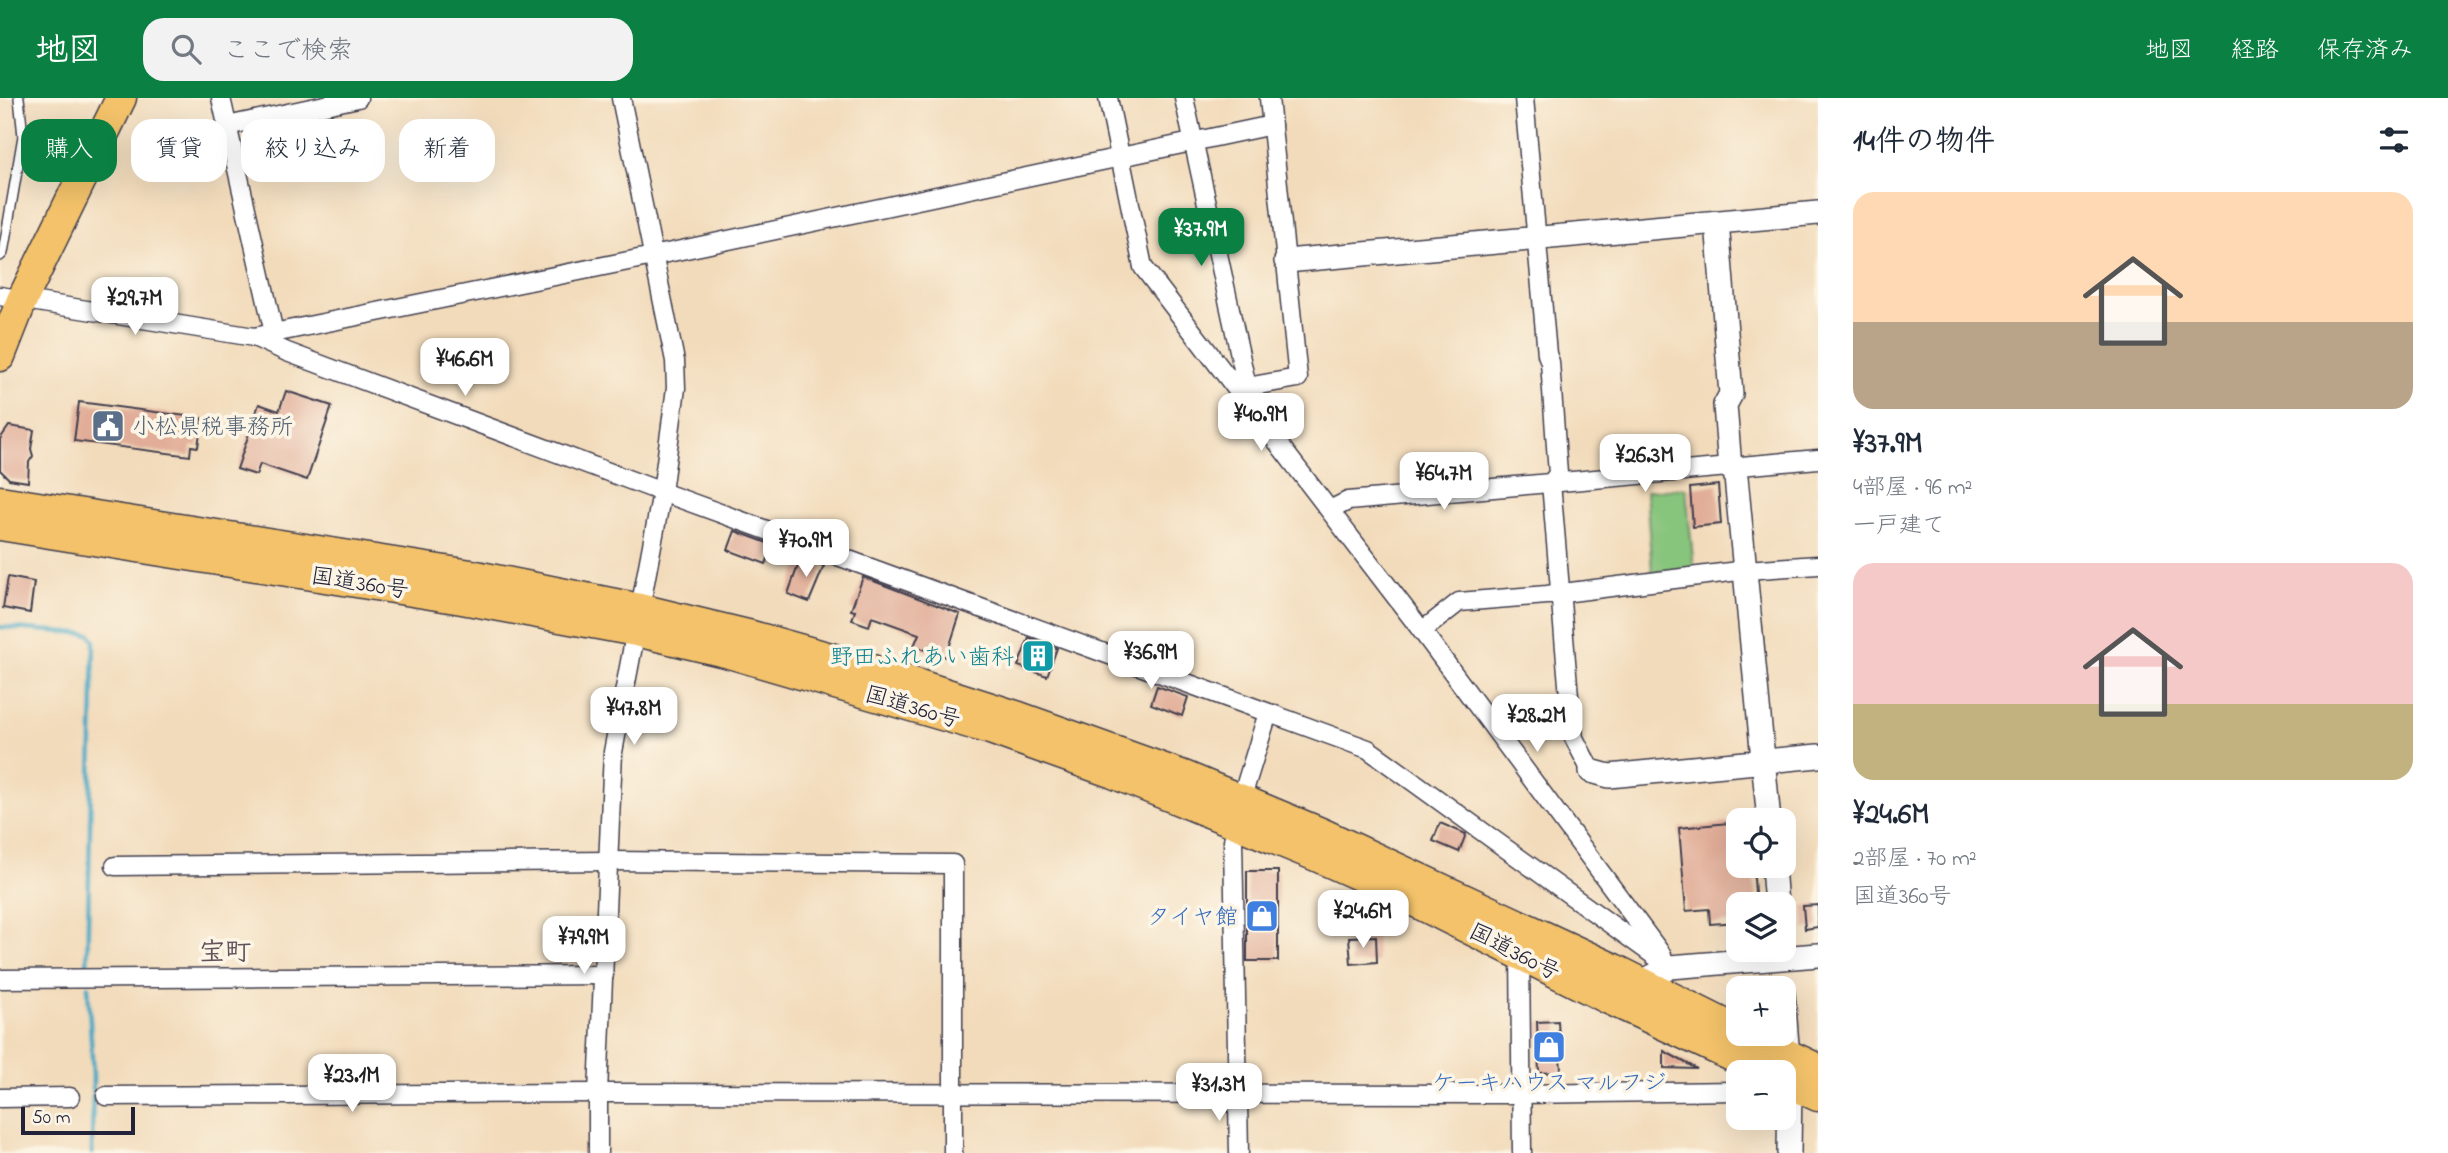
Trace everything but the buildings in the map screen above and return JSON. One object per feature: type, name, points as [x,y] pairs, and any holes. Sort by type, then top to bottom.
[{"type":"highway","points":[[110,119],[121,98]]},
{"type":"highway","points":[[0,356],[11,298],[76,182]]},
{"type":"highway","name":"国道360号","points":[[0,501],[471,575],[638,620]]},
{"type":"highway","name":"国道360号","points":[[0,525],[462,599],[748,635],[853,664],[1019,716],[1184,776],[1239,811],[1321,834],[1520,939],[1609,999],[1752,1060]]},
{"type":"highway","name":"国道360号","points":[[1520,939],[1642,982],[1726,1025]]},
{"type":"highway","name":"国道360号","points":[[1755,1046],[1769,1060]]},
{"type":"highway","name":"国道360号","points":[[1796,1071],[1818,1069]]},
{"type":"highway","name":"国道360号","points":[[1796,1082],[1818,1096]]},
{"type":"street","points":[[221,98],[226,119]]},
{"type":"street","points":[[274,333],[227,126],[358,98]]},
{"type":"street","points":[[598,1153],[598,1093],[613,752],[662,492],[677,388],[675,361],[621,98]]},
{"type":"street","points":[[1108,98],[1143,267],[1422,631],[1670,967]]},
{"type":"street","points":[[1184,98],[1247,387]]},
{"type":"street","points":[[1223,374],[1247,387],[1298,378],[1269,98]]},
{"type":"street","points":[[1524,98],[1558,474],[1551,483],[1574,738],[1591,771],[1609,776],[1818,756]]},
{"type":"street","points":[[254,337],[1272,125]]},
{"type":"street","points":[[1286,261],[1818,213]]},
{"type":"street","points":[[1717,222],[1731,394],[1726,405],[1746,570],[1768,808]]},
{"type":"street","points":[[11,298],[254,337],[287,352],[662,492],[1368,749],[1670,967]]},
{"type":"street","points":[[1330,510],[1349,501],[1818,459]]},
{"type":"street","points":[[1422,631],[1459,603],[1560,594],[1746,570],[1818,565]]},
{"type":"street","points":[[1239,1153],[1233,841],[1239,811],[1268,713]]},
{"type":"street","points":[[115,866],[610,861],[953,864],[953,1153]]},
{"type":"street","points":[[1520,939],[1522,1153]]},
{"type":"street","points":[[1796,954],[1818,955]]},
{"type":"street","points":[[1609,999],[1670,967],[1726,960]]},
{"type":"street","points":[[0,979],[604,975]]},
{"type":"street","points":[[106,1096],[598,1093],[1521,1094],[1726,1091]]},
{"type":"street","points":[[0,1098],[70,1097]]},
{"type":"street","points":[[1787,1130],[1789,1153]]},
{"type":"lane","points":[[19,98],[21,119]]},
{"type":"lane","points":[[0,256],[3,253],[21,148]]},
{"type":"green space","points":[[1686,488],[1694,569],[1652,572],[1646,491]]},
{"type":"waterway","points":[[0,627],[90,634],[94,641],[87,972]]},
{"type":"waterway","points":[[88,986],[93,1075],[92,1153]]},
{"type":"place","name":"小松県税事務所","points":[[108,426]]},
{"type":"place","name":"野田ふれあい歯科","points":[[1038,656]]},
{"type":"place","name":"タイヤ館","points":[[1262,916]]},
{"type":"place","name":"ケーキハウス マルフジ","points":[[1549,1047]]},
{"type":"district","name":"宝町","points":[[225,951]]}]
